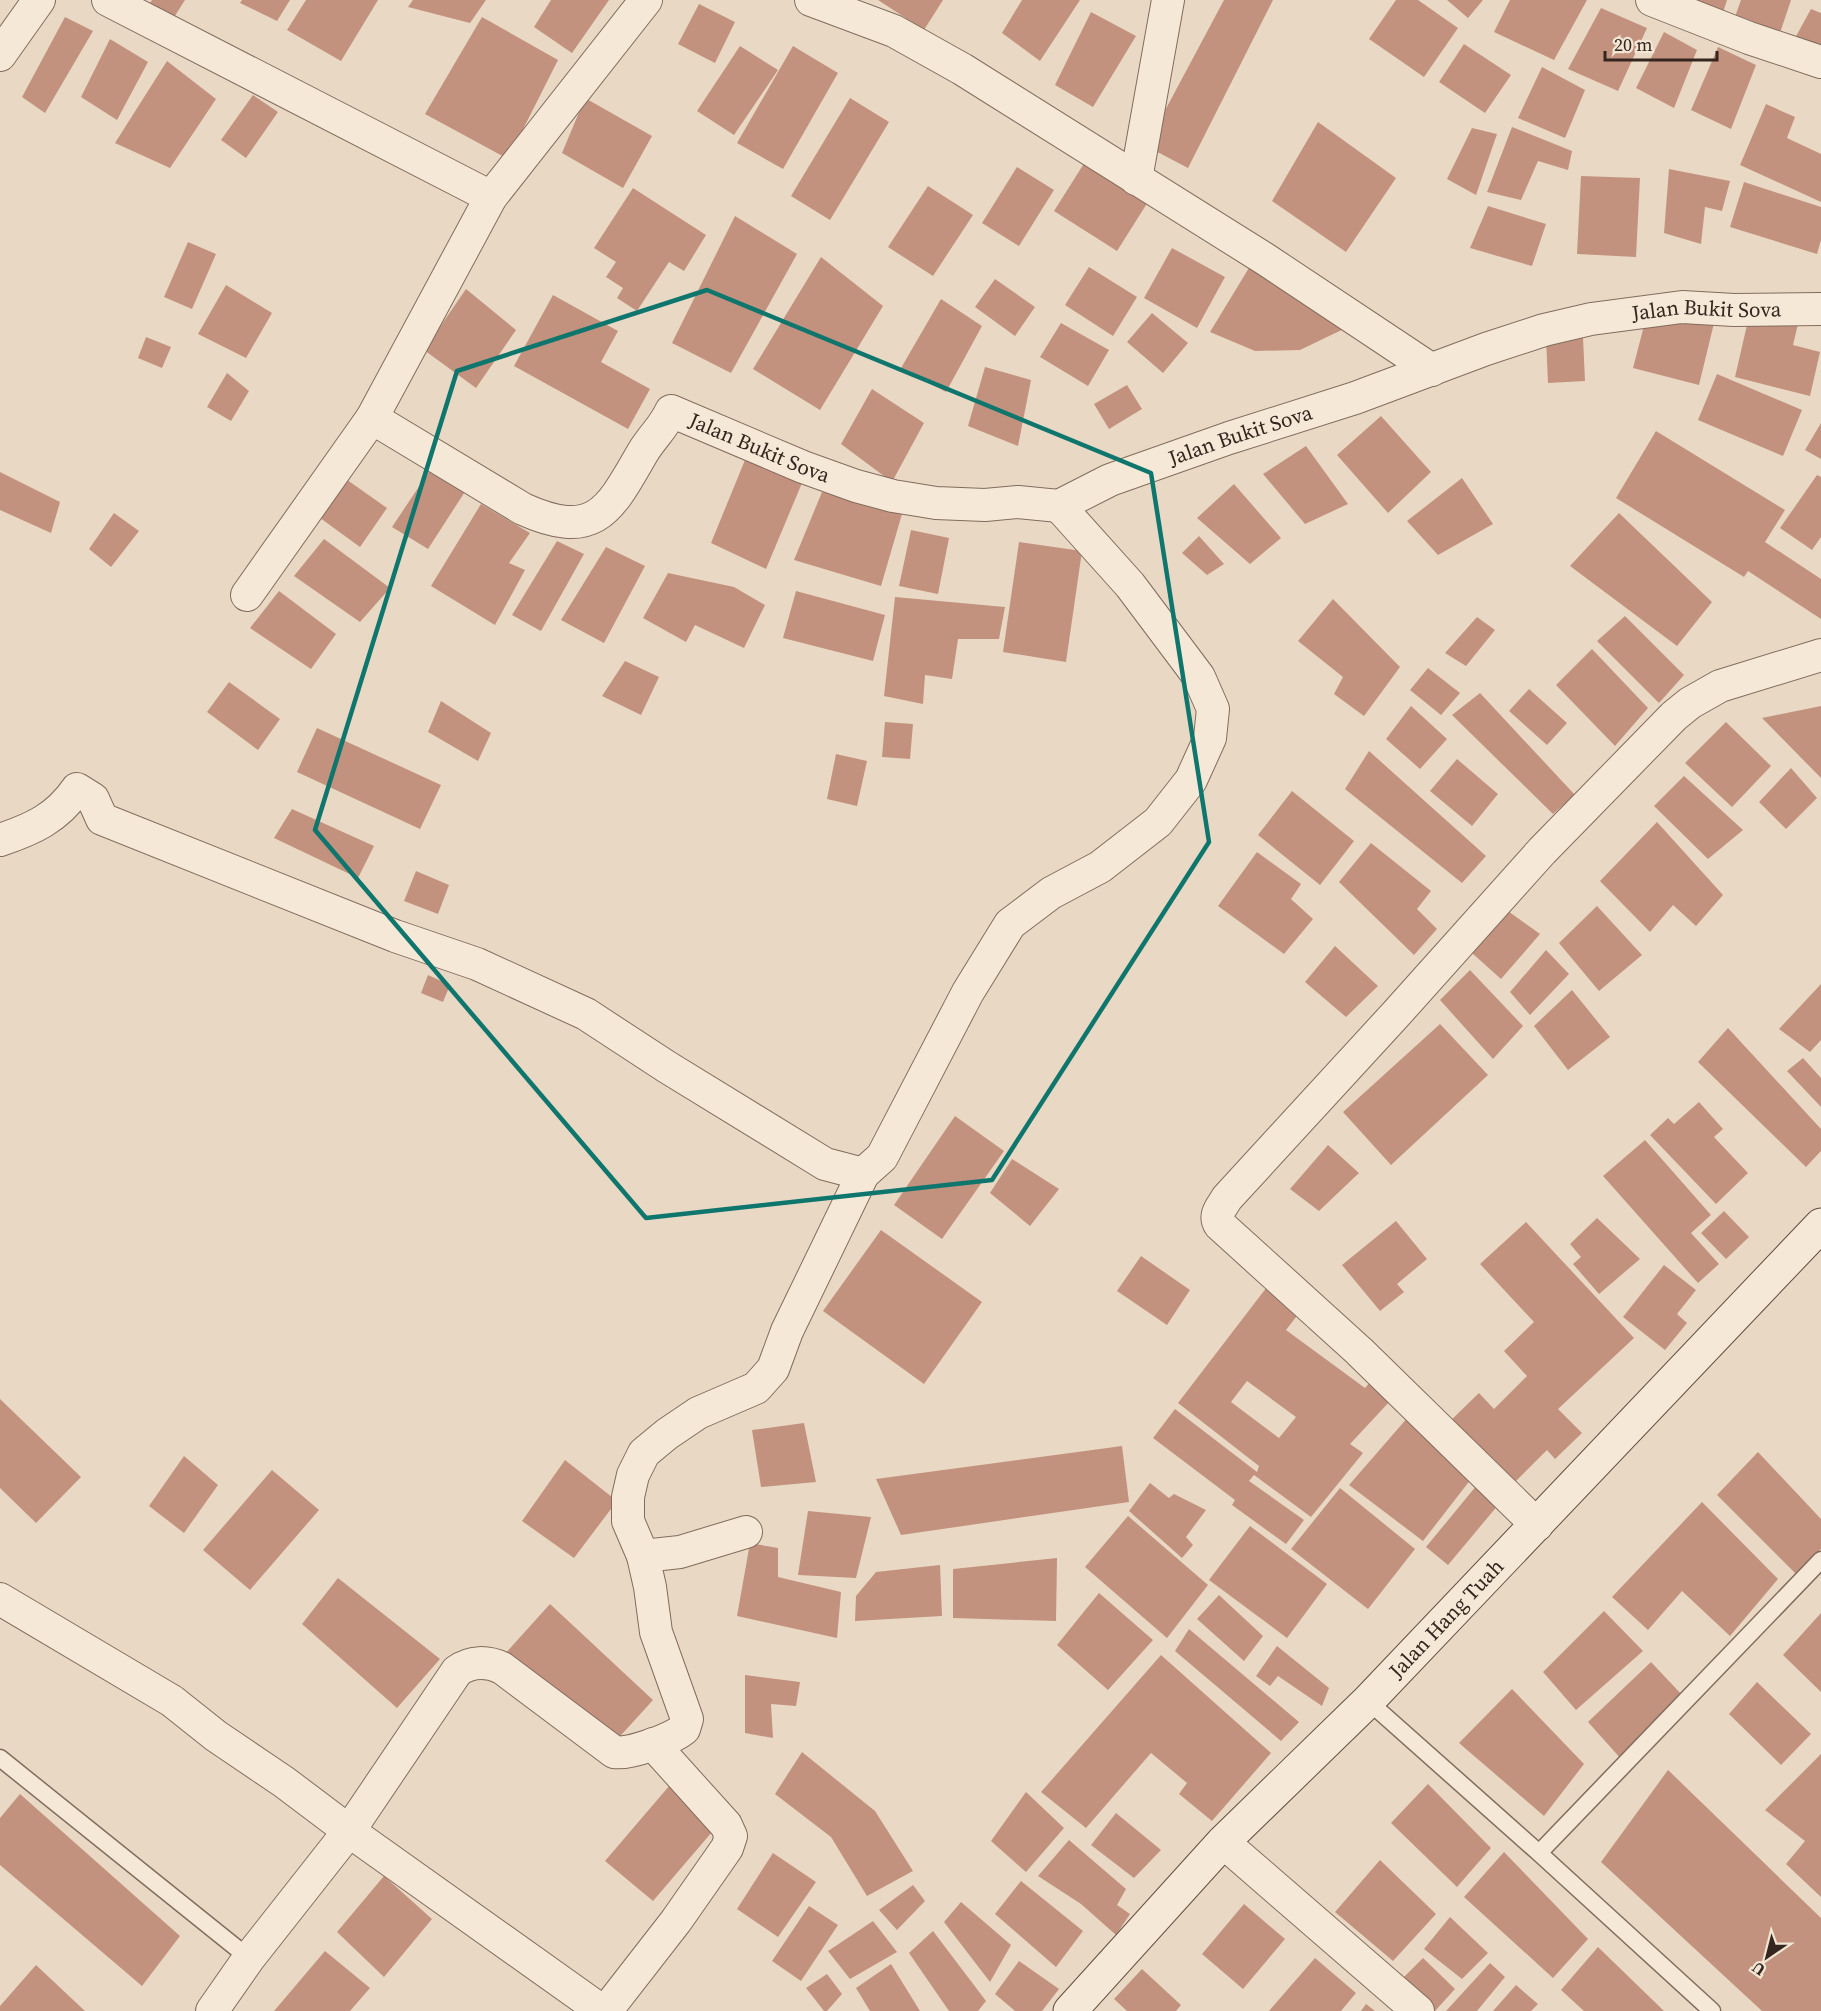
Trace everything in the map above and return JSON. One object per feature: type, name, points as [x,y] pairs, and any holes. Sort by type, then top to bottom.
[{"type":"street","points":[[108,0],[491,197]]},
{"type":"street","points":[[247,595],[372,418],[491,197],[646,0]]},
{"type":"street","points":[[811,0],[868,21],[918,44],[1265,259],[1432,370]]},
{"type":"street","points":[[1136,179],[1168,0]]},
{"type":"street","points":[[1652,0],[1749,38],[1821,62]]},
{"type":"street","points":[[0,55],[29,3]]},
{"type":"street","name":"Jalan Bukit Sova","points":[[372,418],[523,509],[557,521],[578,522],[602,513],[617,497],[654,434],[665,426],[671,411],[804,467],[856,486],[903,498],[936,503],[985,505],[1018,502],[1059,506],[1110,480],[1270,424],[1355,398],[1544,330],[1591,319],[1682,307],[1734,310],[1821,309]]},
{"type":"street","points":[[212,2011],[249,1958],[349,1831],[457,1671],[464,1666],[486,1662],[502,1668],[614,1752],[623,1752],[653,1744],[684,1729],[687,1719],[656,1632],[643,1556],[628,1521],[628,1497],[633,1474],[644,1453],[698,1413],[756,1388],[773,1369],[787,1331],[863,1174],[882,1157],[968,992],[1010,924],[1052,893],[1100,867],[1158,822],[1191,780],[1210,738],[1213,709],[1199,677],[1130,585],[1059,506]]},
{"type":"street","points":[[1537,1525],[1359,1351],[1220,1225],[1217,1216],[1227,1198],[1542,851],[1674,716],[1690,703],[1720,686],[1821,655]]},
{"type":"street","points":[[0,840],[32,829],[65,806],[77,789],[93,799],[102,819],[395,936],[477,964],[586,1014],[825,1164],[863,1174]]},
{"type":"street","name":"Jalan Hang Tuah","points":[[1070,2011],[1223,1842],[1368,1701],[1821,1225]]},
{"type":"street","points":[[643,1556],[680,1552],[746,1532]]},
{"type":"street","points":[[0,1599],[104,1663],[172,1701],[216,1736],[284,1782],[602,2011]]},
{"type":"street","points":[[606,2011],[675,1921],[727,1848],[731,1836],[726,1825],[653,1744]]},
{"type":"street","points":[[1223,1842],[1418,2011]]},
{"type":"lane","points":[[1539,1853],[1821,1560]]},
{"type":"lane","points":[[1368,1701],[1712,2011]]},
{"type":"lane","points":[[0,1758],[249,1958]]},
{"type":"highlighted area","points":[[707,290],[1151,473],[1209,842],[992,1180],[646,1218],[315,830],[457,371]]},
{"type":"building","points":[[152,0],[185,0],[171,22],[148,6]]},
{"type":"building","points":[[242,0],[290,0],[277,21],[240,3]]},
{"type":"building","points":[[306,0],[378,0],[341,61],[287,30]]},
{"type":"building","points":[[413,0],[486,0],[470,23],[408,7]]},
{"type":"building","points":[[551,0],[609,0],[572,53],[534,27]]},
{"type":"building","points":[[878,0],[943,0],[924,30]]},
{"type":"building","points":[[1022,0],[1080,0],[1040,61],[1002,33]]},
{"type":"building","points":[[1224,0],[1273,0],[1188,168],[1146,146]]},
{"type":"building","points":[[1396,0],[1418,0],[1458,28],[1424,77],[1369,39]]},
{"type":"building","points":[[1447,0],[1483,0],[1468,18]]},
{"type":"building","points":[[1510,0],[1587,0],[1554,60],[1494,32]]},
{"type":"building","points":[[1682,0],[1727,0],[1721,19]]},
{"type":"building","points":[[1741,0],[1791,0],[1778,39],[1732,25]]},
{"type":"building","points":[[699,4],[735,22],[715,63],[678,44]]},
{"type":"building","points":[[1601,8],[1647,28],[1618,91],[1568,69]]},
{"type":"building","points":[[1811,9],[1821,13],[1821,60],[1789,49]]},
{"type":"building","points":[[1091,12],[1136,36],[1093,107],[1055,85]]},
{"type":"building","points":[[65,17],[93,31],[45,113],[22,97]]},
{"type":"building","points":[[482,17],[558,60],[508,159],[425,114]]},
{"type":"building","points":[[1664,32],[1697,50],[1674,108],[1636,88]]},
{"type":"building","points":[[110,39],[148,62],[117,120],[81,97]]},
{"type":"building","points":[[1464,44],[1511,75],[1485,113],[1439,82]]},
{"type":"building","points":[[740,46],[778,70],[734,135],[697,111]]},
{"type":"building","points":[[793,46],[838,73],[783,169],[737,143]]},
{"type":"building","points":[[1718,47],[1756,65],[1731,129],[1691,110]]},
{"type":"building","points":[[167,61],[216,99],[170,168],[115,143]]},
{"type":"building","points":[[1542,67],[1585,90],[1565,138],[1518,118]]},
{"type":"building","points":[[253,95],[278,112],[246,158],[221,140]]},
{"type":"building","points":[[585,98],[652,136],[623,188],[562,153]]},
{"type":"building","points":[[850,98],[889,122],[830,220],[791,196]]},
{"type":"building","points":[[1766,104],[1795,117],[1787,138],[1821,154],[1821,202],[1740,165]]},
{"type":"building","points":[[1318,122],[1396,178],[1346,252],[1272,201]]},
{"type":"building","points":[[1512,127],[1572,151],[1568,170],[1538,161],[1521,200],[1487,192]]},
{"type":"building","points":[[1472,128],[1497,134],[1476,195],[1447,179]]},
{"type":"building","points":[[1090,154],[1153,194],[1117,251],[1054,211]]},
{"type":"building","points":[[1017,167],[1054,190],[1019,246],[982,223]]},
{"type":"building","points":[[1669,169],[1730,181],[1722,211],[1705,207],[1701,244],[1664,233]]},
{"type":"building","points":[[1581,176],[1640,178],[1636,257],[1577,254]]},
{"type":"building","points":[[1744,182],[1821,207],[1821,240],[1817,254],[1730,227]]},
{"type":"building","points":[[928,186],[973,215],[933,276],[888,247]]},
{"type":"building","points":[[633,188],[706,235],[684,271],[669,262],[637,311],[617,298],[623,288],[606,277],[616,262],[594,248]]},
{"type":"building","points":[[1488,206],[1546,224],[1532,266],[1470,248]]},
{"type":"building","points":[[735,216],[797,254],[731,373],[672,343]]},
{"type":"building","points":[[188,242],[216,254],[192,309],[164,297]]},
{"type":"building","points":[[1172,248],[1225,277],[1197,328],[1144,298]]},
{"type":"building","points":[[821,257],[883,306],[820,410],[753,369]]},
{"type":"building","points":[[1255,258],[1352,325],[1300,350],[1255,351],[1210,332]]},
{"type":"building","points":[[1089,267],[1137,297],[1113,336],[1065,305]]},
{"type":"building","points":[[995,279],[1035,307],[1015,336],[975,307]]},
{"type":"building","points":[[226,285],[272,313],[246,358],[198,334]]},
{"type":"building","points":[[466,289],[516,330],[476,388],[424,350]]},
{"type":"building","points":[[553,295],[618,331],[601,362],[650,389],[628,429],[514,366]]},
{"type":"building","points":[[941,299],[982,326],[946,392],[901,368]]},
{"type":"building","points":[[1687,311],[1715,319],[1699,385],[1633,368],[1647,314],[1684,323]]},
{"type":"building","points":[[1750,312],[1798,324],[1793,345],[1820,352],[1810,396],[1735,377]]},
{"type":"building","points":[[1152,313],[1188,343],[1163,373],[1127,342]]},
{"type":"building","points":[[1061,323],[1109,350],[1088,386],[1040,357]]},
{"type":"building","points":[[146,337],[171,347],[162,368],[138,358]]},
{"type":"building","points":[[1583,337],[1585,381],[1548,383],[1546,338]]},
{"type":"building","points":[[985,367],[1031,380],[1018,446],[968,426]]},
{"type":"building","points":[[227,373],[249,391],[231,421],[207,407]]},
{"type":"building","points":[[1717,374],[1802,410],[1783,456],[1698,420]]},
{"type":"building","points":[[1127,385],[1142,409],[1109,429],[1094,404]]},
{"type":"building","points":[[872,389],[924,423],[892,482],[841,444]]},
{"type":"building","points":[[1381,416],[1431,472],[1388,513],[1337,455]]},
{"type":"building","points":[[1821,423],[1821,459],[1805,450]]},
{"type":"building","points":[[1656,431],[1785,510],[1765,542],[1821,579],[1821,619],[1748,571],[1744,577],[1616,498]]},
{"type":"building","points":[[1306,446],[1348,504],[1305,524],[1263,474]]},
{"type":"building","points":[[745,460],[802,483],[766,569],[711,543]]},
{"type":"building","points":[[432,467],[468,487],[428,549],[392,527]]},
{"type":"building","points":[[0,472],[60,502],[51,533],[0,510]]},
{"type":"building","points":[[1817,475],[1821,477],[1821,537],[1812,550],[1780,528]]},
{"type":"building","points":[[343,477],[387,508],[360,547],[316,515]]},
{"type":"building","points":[[1462,478],[1493,524],[1438,555],[1407,521]]},
{"type":"building","points":[[1234,484],[1281,538],[1250,564],[1197,518]]},
{"type":"building","points":[[822,492],[902,514],[881,586],[794,560]]},
{"type":"building","points":[[481,504],[530,533],[509,563],[525,570],[495,625],[431,586]]},
{"type":"building","points":[[114,513],[139,531],[111,567],[89,549]]},
{"type":"building","points":[[1619,513],[1712,602],[1677,646],[1570,566]]},
{"type":"building","points":[[911,530],[949,538],[938,594],[899,586]]},
{"type":"building","points":[[1199,536],[1224,564],[1207,575],[1182,553]]},
{"type":"building","points":[[324,539],[390,588],[360,622],[294,576]]},
{"type":"building","points":[[557,541],[584,554],[541,631],[512,615]]},
{"type":"building","points":[[1019,542],[1082,551],[1066,662],[1003,652]]},
{"type":"building","points":[[606,547],[645,566],[604,643],[561,620]]},
{"type":"building","points":[[668,573],[734,587],[765,605],[744,648],[695,625],[686,642],[643,618]]},
{"type":"building","points":[[279,591],[336,634],[311,669],[250,628]]},
{"type":"building","points":[[796,591],[885,615],[873,661],[783,638]]},
{"type":"building","points":[[895,597],[1005,607],[999,639],[958,639],[952,679],[925,675],[923,704],[884,696]]},
{"type":"building","points":[[1333,599],[1400,667],[1364,716],[1334,694],[1343,677],[1298,641]]},
{"type":"building","points":[[1625,616],[1684,675],[1659,703],[1597,641]]},
{"type":"building","points":[[1477,617],[1495,630],[1466,666],[1445,653]]},
{"type":"building","points":[[1592,649],[1648,708],[1615,746],[1556,685]]},
{"type":"building","points":[[625,661],[659,677],[641,715],[602,696]]},
{"type":"building","points":[[1428,668],[1460,693],[1441,715],[1410,690]]},
{"type":"building","points":[[229,682],[280,719],[258,750],[207,712]]},
{"type":"building","points":[[1529,689],[1567,723],[1547,745],[1509,711]]},
{"type":"building","points":[[1480,693],[1575,795],[1553,814],[1452,715]]},
{"type":"building","points":[[441,701],[491,733],[478,761],[428,732]]},
{"type":"building","points":[[1411,706],[1447,739],[1420,769],[1386,739]]},
{"type":"building","points":[[1821,706],[1821,778],[1762,718]]},
{"type":"building","points":[[885,722],[913,724],[910,759],[882,757]]},
{"type":"building","points":[[1726,722],[1771,766],[1732,807],[1685,763]]},
{"type":"building","points":[[317,728],[441,785],[420,829],[297,772]]},
{"type":"building","points":[[1369,751],[1486,856],[1462,883],[1345,789]]},
{"type":"building","points":[[836,754],[867,761],[857,806],[827,799]]},
{"type":"building","points":[[1457,759],[1498,794],[1472,826],[1430,791]]},
{"type":"building","points":[[1791,768],[1817,798],[1786,829],[1759,802]]},
{"type":"building","points":[[1684,776],[1743,830],[1708,859],[1654,806]]},
{"type":"building","points":[[1292,791],[1354,841],[1320,885],[1258,835]]},
{"type":"building","points":[[292,809],[374,846],[358,878],[274,838]]},
{"type":"building","points":[[1657,822],[1723,895],[1696,926],[1673,905],[1650,932],[1600,881]]},
{"type":"building","points":[[1371,843],[1431,891],[1417,909],[1437,929],[1414,955],[1339,882]]},
{"type":"building","points":[[1257,852],[1301,884],[1291,899],[1313,919],[1284,954],[1218,906]]},
{"type":"building","points":[[416,871],[449,885],[438,914],[404,901]]},
{"type":"building","points":[[1597,906],[1642,955],[1599,991],[1559,943]]},
{"type":"building","points":[[1508,911],[1540,934],[1501,979],[1472,953]]},
{"type":"building","points":[[1335,946],[1378,986],[1346,1017],[1305,982]]},
{"type":"building","points":[[1546,950],[1569,974],[1530,1015],[1510,992]]},
{"type":"building","points":[[1470,970],[1523,1026],[1493,1059],[1440,1000]]},
{"type":"building","points":[[428,975],[450,985],[443,1002],[421,993]]},
{"type":"building","points":[[1821,984],[1821,1040],[1810,1052],[1779,1029]]},
{"type":"building","points":[[1572,990],[1610,1037],[1568,1070],[1534,1026]]},
{"type":"building","points":[[1440,1024],[1488,1075],[1391,1165],[1343,1112]]},
{"type":"building","points":[[1728,1028],[1821,1129],[1821,1151],[1806,1167],[1698,1062]]},
{"type":"building","points":[[1803,1058],[1821,1078],[1821,1107],[1787,1071]]},
{"type":"building","points":[[1699,1102],[1723,1129],[1714,1137],[1748,1173],[1716,1204],[1650,1135],[1668,1118],[1674,1124]]},
{"type":"building","points":[[955,1116],[1004,1151],[942,1239],[894,1205]]},
{"type":"building","points":[[1645,1140],[1711,1215],[1691,1233],[1719,1264],[1698,1283],[1603,1176]]},
{"type":"building","points":[[1328,1145],[1359,1173],[1319,1211],[1290,1189]]},
{"type":"building","points":[[1012,1159],[1059,1189],[1030,1226],[990,1193]]},
{"type":"building","points":[[1724,1211],[1749,1237],[1726,1259],[1701,1233]]},
{"type":"building","points":[[1597,1218],[1640,1259],[1599,1294],[1573,1264],[1581,1257],[1570,1244]]},
{"type":"building","points":[[1396,1221],[1427,1259],[1397,1284],[1404,1292],[1380,1311],[1342,1265]]},
{"type":"building","points":[[1526,1222],[1634,1338],[1558,1409],[1582,1433],[1555,1459],[1547,1450],[1510,1487],[1447,1424],[1479,1393],[1494,1409],[1527,1376],[1504,1351],[1534,1322],[1480,1264]]},
{"type":"building","points":[[881,1230],[982,1302],[924,1384],[823,1311]]},
{"type":"building","points":[[1141,1256],[1190,1290],[1167,1325],[1117,1291]]},
{"type":"building","points":[[1664,1265],[1696,1290],[1677,1314],[1687,1323],[1665,1350],[1623,1317]]},
{"type":"building","points":[[1270,1283],[1303,1308],[1286,1330],[1365,1388],[1370,1382],[1391,1400],[1350,1444],[1363,1453],[1311,1517],[1254,1475],[1249,1481],[1304,1520],[1286,1544],[1232,1505],[1235,1500],[1153,1438],[1175,1409],[1257,1472],[1259,1466],[1178,1403]],"holes":[[[1247,1381],[1296,1417],[1279,1438],[1231,1402]]]},
{"type":"building","points":[[0,1399],[81,1477],[36,1523],[0,1488]]},
{"type":"building","points":[[1409,1416],[1471,1479],[1423,1541],[1349,1485]]},
{"type":"building","points":[[804,1423],[816,1482],[761,1487],[752,1430]]},
{"type":"building","points":[[1122,1446],[1129,1502],[901,1535],[876,1479]]},
{"type":"building","points":[[1758,1452],[1821,1519],[1821,1549],[1797,1575],[1717,1495]]},
{"type":"building","points":[[184,1456],[218,1485],[184,1533],[149,1506]]},
{"type":"building","points":[[565,1460],[617,1501],[574,1558],[522,1521]]},
{"type":"building","points":[[272,1470],[319,1510],[250,1590],[203,1550]]},
{"type":"building","points":[[1150,1483],[1169,1498],[1174,1494],[1206,1510],[1186,1537],[1193,1545],[1182,1558],[1129,1511]]},
{"type":"building","points":[[1477,1485],[1499,1504],[1448,1565],[1426,1547]]},
{"type":"building","points":[[1340,1488],[1415,1549],[1368,1609],[1291,1549]]},
{"type":"building","points":[[1702,1502],[1778,1579],[1730,1636],[1682,1591],[1648,1630],[1612,1597]]},
{"type":"building","points":[[808,1511],[871,1517],[856,1578],[798,1575]]},
{"type":"building","points":[[1128,1516],[1208,1585],[1167,1638],[1085,1567]]},
{"type":"building","points":[[1250,1526],[1327,1584],[1287,1638],[1209,1580]]},
{"type":"building","points":[[750,1543],[778,1548],[778,1577],[841,1592],[837,1638],[737,1616]]},
{"type":"building","points":[[1057,1558],[1056,1621],[953,1618],[953,1569]]},
{"type":"building","points":[[940,1565],[942,1616],[855,1621],[856,1596],[876,1572]]},
{"type":"building","points":[[338,1578],[440,1659],[397,1708],[302,1624]]},
{"type":"building","points":[[1099,1593],[1153,1640],[1108,1690],[1057,1645]]},
{"type":"building","points":[[1219,1595],[1263,1636],[1244,1661],[1197,1619]]},
{"type":"building","points":[[550,1604],[653,1700],[613,1744],[504,1655]]},
{"type":"building","points":[[1604,1611],[1643,1651],[1576,1710],[1543,1672]]},
{"type":"building","points":[[1821,1613],[1821,1692],[1783,1655]]},
{"type":"building","points":[[1189,1629],[1299,1722],[1281,1741],[1175,1651]]},
{"type":"building","points":[[1277,1646],[1329,1688],[1322,1706],[1278,1676],[1270,1686],[1256,1676]]},
{"type":"building","points":[[1161,1655],[1271,1753],[1212,1821],[1179,1794],[1187,1783],[1151,1753],[1086,1828],[1041,1792]]},
{"type":"building","points":[[1651,1662],[1683,1696],[1622,1760],[1588,1722]]},
{"type":"building","points":[[745,1675],[800,1682],[796,1706],[771,1704],[773,1738],[745,1733]]},
{"type":"building","points":[[1757,1682],[1811,1734],[1781,1765],[1729,1714]]},
{"type":"building","points":[[1512,1689],[1584,1764],[1544,1816],[1459,1743]]},
{"type":"building","points":[[802,1752],[875,1811],[913,1871],[867,1896],[831,1837],[775,1794]]},
{"type":"building","points":[[1821,1754],[1821,1897],[1786,1864],[1805,1841],[1765,1810]]},
{"type":"building","points":[[1668,1770],[1821,1918],[1821,2011],[1762,2011],[1601,1862]]},
{"type":"building","points":[[1428,1784],[1491,1848],[1457,1887],[1391,1823]]},
{"type":"building","points":[[670,1785],[718,1825],[653,1901],[605,1861]]},
{"type":"building","points":[[1026,1792],[1064,1828],[1026,1872],[991,1841]]},
{"type":"building","points":[[20,1794],[180,1936],[142,1986],[0,1865],[0,1818]]},
{"type":"building","points":[[1116,1813],[1161,1850],[1134,1878],[1091,1845]]},
{"type":"building","points":[[1069,1840],[1126,1889],[1117,1905],[1130,1914],[1116,1935],[1081,1904],[1038,1876]]},
{"type":"building","points":[[1504,1852],[1588,1939],[1553,1978],[1464,1897]]},
{"type":"building","points":[[773,1853],[816,1882],[778,1937],[737,1909]]},
{"type":"building","points":[[1380,1860],[1436,1914],[1393,1961],[1335,1912]]},
{"type":"building","points":[[384,1876],[432,1919],[384,1977],[337,1932]]},
{"type":"building","points":[[1021,1881],[1083,1931],[1056,1967],[995,1914]]},
{"type":"building","points":[[913,1885],[925,1901],[897,1930],[879,1910]]},
{"type":"building","points":[[961,1902],[1011,1945],[990,1982],[944,1922]]},
{"type":"building","points":[[1244,1904],[1285,1939],[1243,1989],[1202,1954]]},
{"type":"building","points":[[809,1906],[838,1925],[801,1981],[772,1961]]},
{"type":"building","points":[[1450,1917],[1488,1953],[1462,1979],[1424,1949]]},
{"type":"building","points":[[873,1921],[897,1952],[850,1979],[828,1951]]},
{"type":"building","points":[[933,1931],[986,2001],[978,2011],[949,2011],[909,1953]]},
{"type":"building","points":[[1598,1947],[1664,2011],[1584,2011],[1561,1990]]},
{"type":"building","points":[[325,1951],[370,1988],[350,2011],[274,2011]]},
{"type":"building","points":[[1315,1958],[1356,1993],[1341,2011],[1269,2011]]},
{"type":"building","points":[[1423,1958],[1455,1989],[1435,2011],[1432,2011],[1402,1979]]},
{"type":"building","points":[[1019,1961],[1059,1989],[1042,2011],[1015,2011],[995,1994]]},
{"type":"building","points":[[1490,1963],[1505,1977],[1477,2011],[1446,2011]]},
{"type":"building","points":[[891,1964],[920,2011],[870,2011],[856,1988]]},
{"type":"building","points":[[36,1965],[85,2011],[0,2011],[0,2006]]},
{"type":"building","points":[[1142,1969],[1181,2005],[1176,2011],[1127,2011],[1114,1999]]},
{"type":"building","points":[[827,1974],[842,1994],[827,2011],[824,2011],[806,1988]]},
{"type":"building","points":[[1516,1985],[1538,2004],[1531,2011],[1493,2011]]},
{"type":"building","points":[[1366,2004],[1375,2011],[1361,2011]]}]
